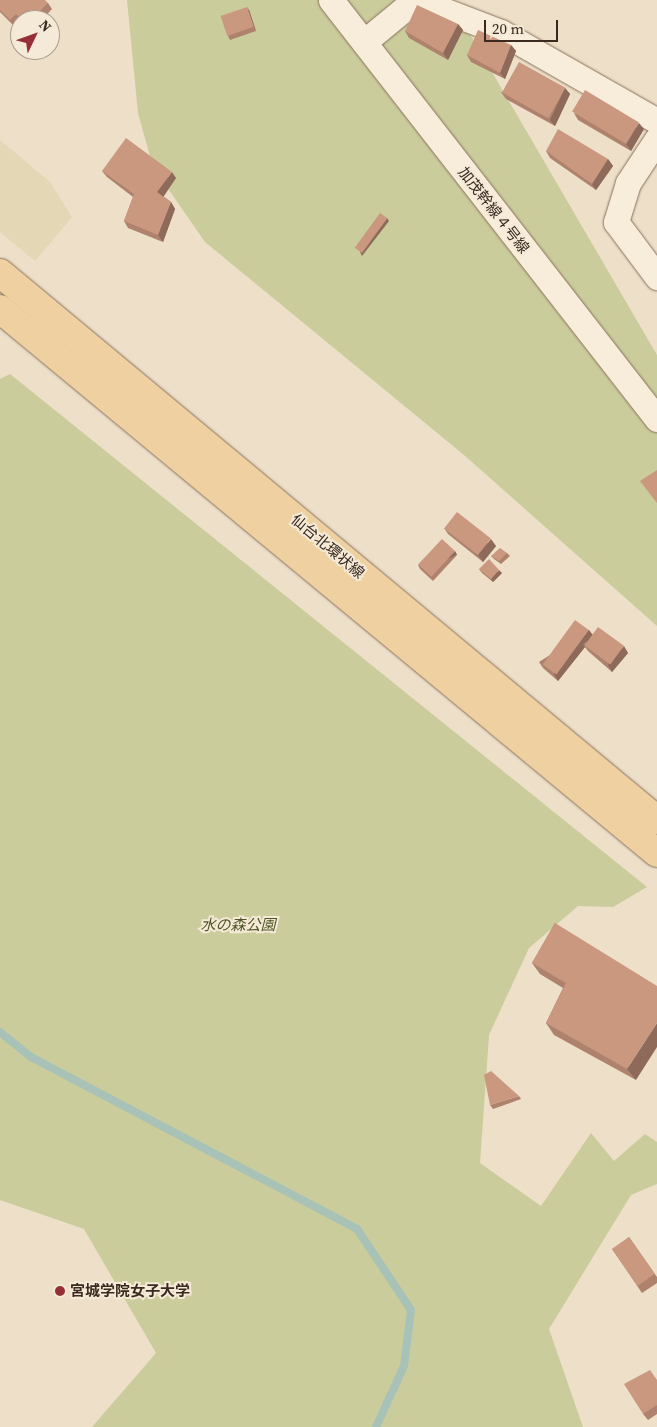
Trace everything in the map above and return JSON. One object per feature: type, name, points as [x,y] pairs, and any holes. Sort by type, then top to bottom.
[{"type":"main road","name":"仙台北環状線","points":[[0,272],[657,820]]},
{"type":"main road","name":"仙台北環状線","points":[[0,308],[657,853]]},
{"type":"street","name":"加茂幹線４号線","points":[[331,0],[657,420]]},
{"type":"street","points":[[364,42],[416,0],[500,32],[657,121]]},
{"type":"street","points":[[657,139],[628,183],[616,222],[657,277]]},
{"type":"shaded area","points":[[0,140],[50,182],[72,217],[35,261],[0,232]]},
{"type":"green space","points":[[127,0],[450,0],[657,355],[657,626],[464,455],[205,242],[153,167],[138,113]]},
{"type":"green space","name":"水の森公園","points":[[10,374],[647,887],[613,907],[578,906],[529,948],[489,1035],[480,1163],[541,1206],[591,1133],[614,1161],[645,1134],[657,1142],[657,1184],[631,1195],[549,1329],[583,1427],[92,1427],[156,1353],[84,1229],[0,1200],[0,379]]},
{"type":"building","points":[[0,0],[45,0],[48,3],[41,10],[10,10],[10,20],[0,10]]},
{"type":"building","points":[[417,5],[458,24],[443,53],[405,31]]},
{"type":"building","points":[[247,7],[254,27],[227,36],[221,16]]},
{"type":"building","points":[[478,30],[511,45],[500,73],[467,55]]},
{"type":"building","points":[[519,62],[565,88],[548,118],[502,93]]},
{"type":"building","points":[[585,90],[639,122],[626,144],[572,111]]},
{"type":"building","points":[[558,129],[608,159],[592,184],[546,151]]},
{"type":"building","points":[[126,138],[172,172],[157,192],[171,202],[158,235],[124,221],[134,194],[102,171]]},
{"type":"building","points":[[380,213],[387,218],[362,253],[355,248]]},
{"type":"building","points":[[657,470],[657,503],[640,481]]},
{"type":"building","points":[[457,512],[491,538],[478,555],[444,529]]},
{"type":"building","points":[[442,539],[455,551],[431,577],[418,565]]},
{"type":"building","points":[[500,548],[507,553],[499,561],[491,556]]},
{"type":"building","points":[[489,559],[499,570],[491,579],[479,569]]},
{"type":"building","points":[[575,620],[589,630],[556,674],[543,664]]},
{"type":"building","points":[[598,627],[624,646],[610,664],[584,646]]},
{"type":"building","points":[[555,923],[657,986],[657,1023],[627,1069],[546,1023],[566,983],[532,963]]},
{"type":"building","points":[[491,1071],[519,1096],[490,1105],[484,1075]]},
{"type":"building","points":[[629,1237],[655,1274],[638,1286],[612,1249]]},
{"type":"building","points":[[650,1370],[657,1380],[657,1405],[643,1414],[624,1384]]},
{"type":"waterway","points":[[0,1032],[31,1057],[357,1229],[411,1310],[404,1366],[376,1427]]},
{"type":"place","name":"宮城学院女子大学","points":[[60,1291]]}]
